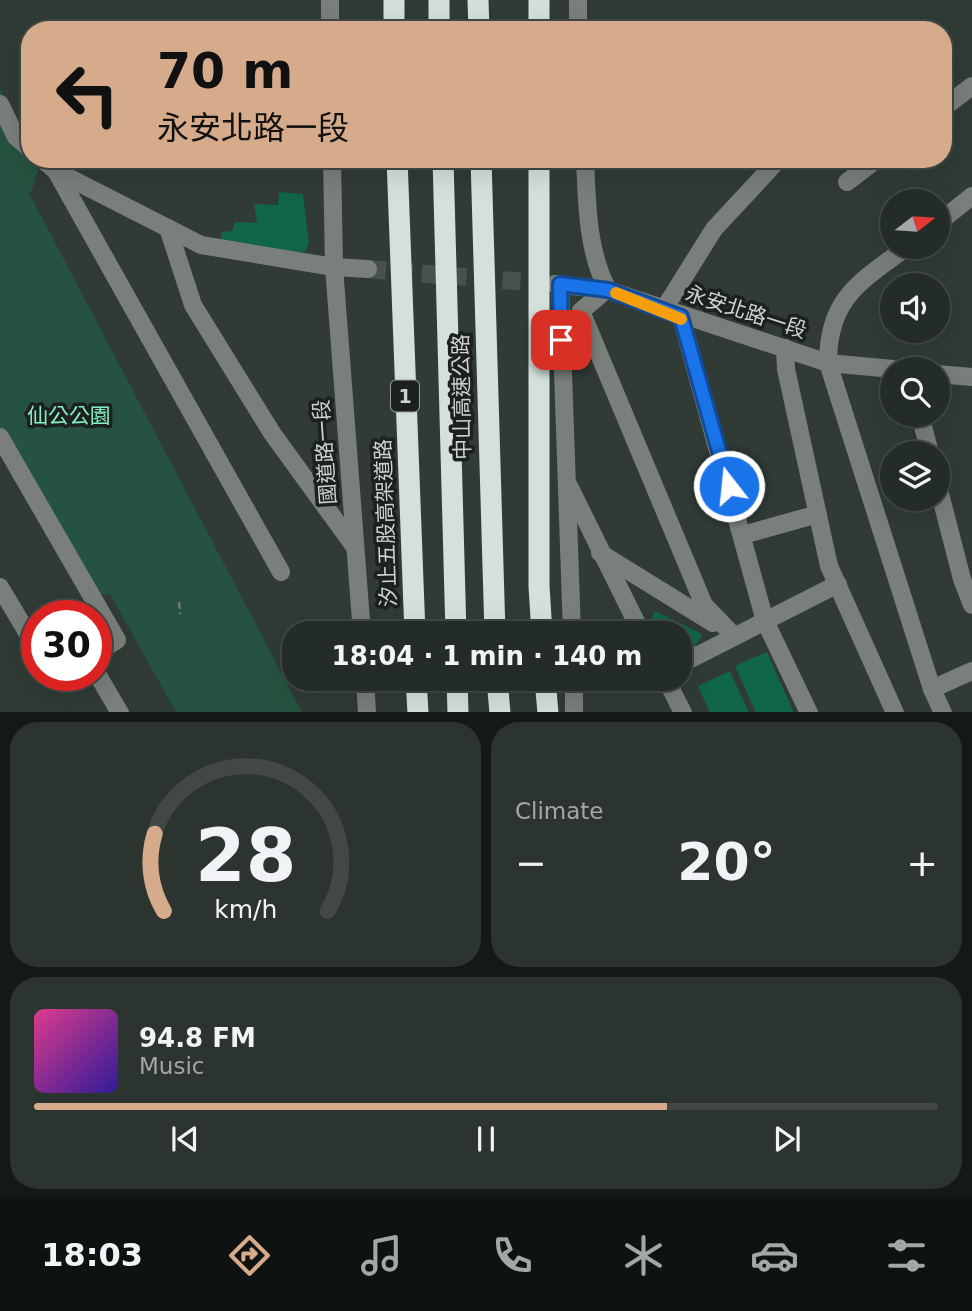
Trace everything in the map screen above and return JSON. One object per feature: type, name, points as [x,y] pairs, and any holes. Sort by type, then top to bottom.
[{"type":"highway","points":[[394,0],[394,21]]},
{"type":"highway","points":[[439,0],[439,21]]},
{"type":"highway","points":[[478,0],[479,21]]},
{"type":"highway","points":[[539,0],[539,21]]},
{"type":"highway","name":"汐止五股高架道路","points":[[397,168],[415,621]]},
{"type":"highway","name":"中山高速公路","points":[[443,168],[456,621]]},
{"type":"highway","name":"中山高速公路","points":[[481,168],[495,621]]},
{"type":"highway","points":[[539,168],[538,586],[541,621]]},
{"type":"highway","points":[[417,691],[418,712]]},
{"type":"highway","points":[[457,691],[458,712]]},
{"type":"highway","points":[[499,691],[500,712]]},
{"type":"highway","points":[[546,691],[548,712]]},
{"type":"street","points":[[330,0],[330,21]]},
{"type":"street","points":[[578,0],[578,21]]},
{"type":"street","points":[[952,101],[972,86]]},
{"type":"street","points":[[0,104],[16,137],[21,141]]},
{"type":"street","points":[[51,168],[281,572]]},
{"type":"street","points":[[55,168],[201,245],[334,267],[368,269]]},
{"type":"street","name":"國道路一段","points":[[332,168],[334,267],[361,621]]},
{"type":"street","points":[[586,168],[590,233],[599,273],[607,290],[581,310],[704,605],[734,636]]},
{"type":"street","points":[[664,309],[714,229],[771,168]]},
{"type":"street","points":[[847,183],[866,168]]},
{"type":"street","points":[[950,213],[972,196]]},
{"type":"street","points":[[168,228],[193,305],[272,433],[355,547]]},
{"type":"street","points":[[891,259],[848,292],[828,336],[828,363],[932,689],[943,712]]},
{"type":"street","name":"永安北路一段","points":[[565,479],[557,284],[607,290],[681,317],[828,363],[880,368]]},
{"type":"street","points":[[681,317],[765,621],[809,712]]},
{"type":"street","points":[[785,348],[786,369],[829,566],[895,712]]},
{"type":"street","points":[[950,375],[972,377]]},
{"type":"street","points":[[0,437],[94,600]]},
{"type":"street","points":[[565,479],[635,621]]},
{"type":"street","points":[[565,479],[571,621]]},
{"type":"street","points":[[945,511],[962,579],[972,605]]},
{"type":"street","points":[[743,535],[818,514]]},
{"type":"street","points":[[600,553],[734,636]]},
{"type":"street","points":[[692,658],[838,584]]},
{"type":"street","points":[[0,587],[21,622]]},
{"type":"street","points":[[932,689],[972,671]]},
{"type":"street","points":[[107,691],[120,712]]},
{"type":"street","points":[[366,691],[368,712]]},
{"type":"street","points":[[574,691],[576,709]]},
{"type":"street","points":[[672,691],[683,712]]},
{"type":"path","points":[[180,602],[180,614]]},
{"type":"green space","name":"仙公公園","points":[[0,88],[21,134],[21,168],[37,168],[38,171],[30,195],[282,674],[282,691],[291,691],[302,712],[176,712],[110,594],[93,594],[0,431]]},
{"type":"building","points":[[279,192],[303,194],[309,243],[305,252],[221,250],[221,232],[232,231],[235,222],[257,223],[254,204],[278,205]]},
{"type":"building","points":[[655,611],[675,621],[650,621]]},
{"type":"building","points":[[692,629],[702,634],[692,654]]},
{"type":"building","points":[[767,652],[794,712],[756,712],[735,666]]},
{"type":"building","points":[[730,671],[749,712],[710,712],[698,686]]},
{"type":"tunnel","points":[[368,269],[550,284]]},
{"type":"slow traffic","points":[[616,293],[664,309],[681,319]]},
{"type":"route","points":[[561,340],[560,284],[608,290],[681,317],[729,486]]}]
